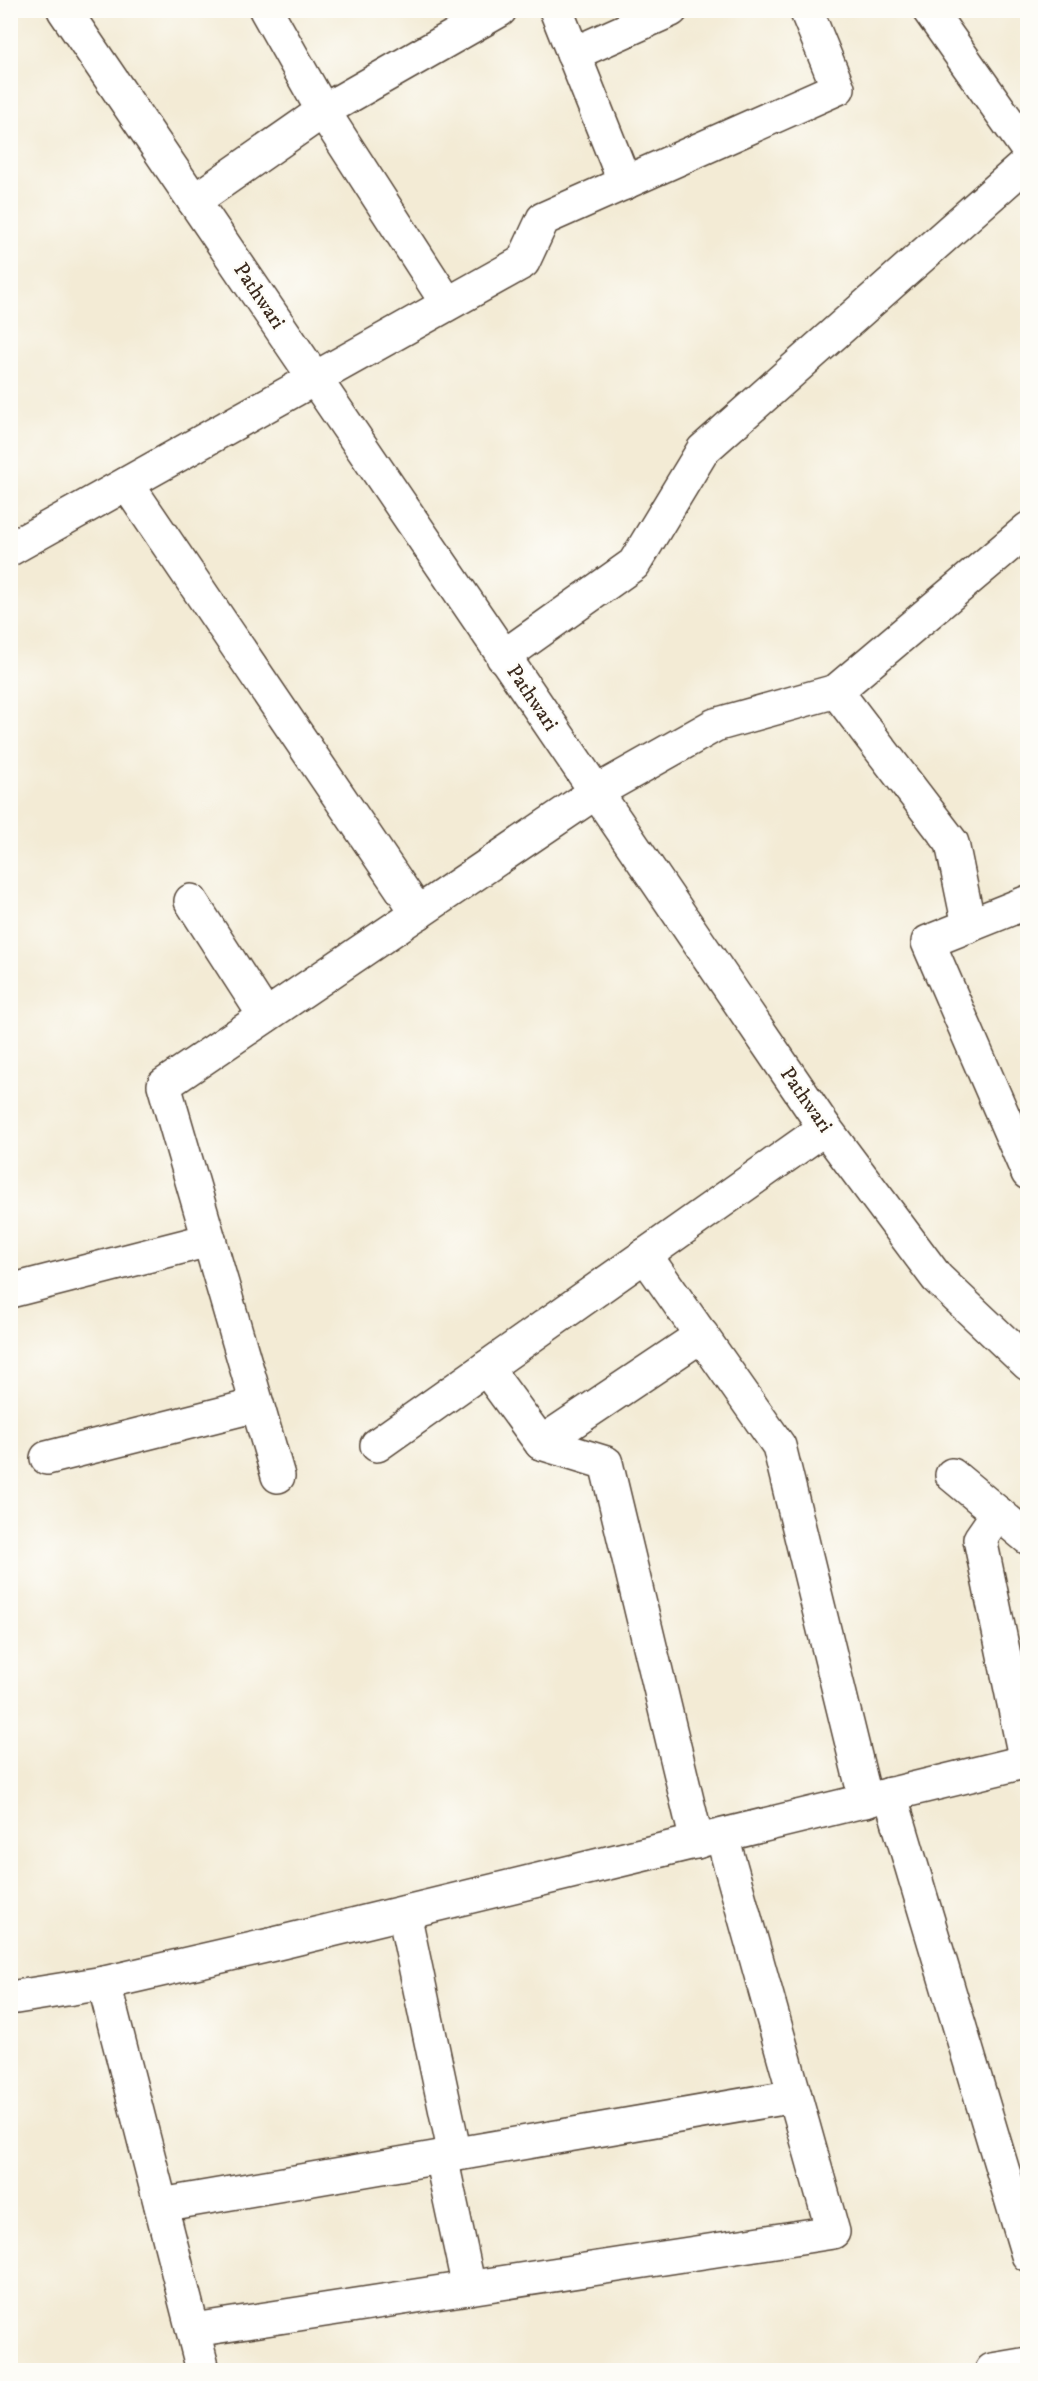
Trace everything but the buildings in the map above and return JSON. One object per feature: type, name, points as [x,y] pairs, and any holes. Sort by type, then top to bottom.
[{"type":"street","name":"Pathwari","points":[[64,10],[825,1128],[937,1278],[1028,1364]]},
{"type":"street","points":[[266,10],[323,111],[447,303]]},
{"type":"street","points":[[194,201],[323,111],[500,10]]},
{"type":"street","points":[[556,10],[625,183]]},
{"type":"street","points":[[573,54],[671,10]]},
{"type":"street","points":[[10,549],[523,262],[543,219],[838,88],[806,10]]},
{"type":"street","points":[[929,10],[1028,150]]},
{"type":"street","points":[[503,657],[634,564],[703,450],[1028,162]]},
{"type":"street","points":[[127,483],[418,913]]},
{"type":"street","points":[[278,1476],[164,1084],[596,792],[715,725],[837,691],[1028,529]]},
{"type":"street","points":[[837,691],[952,843],[969,926]]},
{"type":"street","points":[[192,901],[266,1016]]},
{"type":"street","points":[[1028,902],[928,942],[1028,1173]]},
{"type":"street","points":[[377,1445],[825,1128]]},
{"type":"street","points":[[10,1291],[209,1240]]},
{"type":"street","points":[[645,1255],[779,1446],[878,1797],[1028,2255]]},
{"type":"street","points":[[541,1443],[702,1335]]},
{"type":"street","points":[[194,2330],[833,2232],[795,2097],[709,1839],[606,1463],[541,1443],[486,1368]]},
{"type":"street","points":[[47,1458],[257,1405]]},
{"type":"street","points":[[952,1475],[1028,1538]]},
{"type":"street","points":[[10,1998],[104,1983],[404,1913],[1027,1761],[981,1539],[999,1513]]},
{"type":"street","points":[[404,1913],[448,2156],[469,2288]]},
{"type":"street","points":[[104,1983],[203,2370]]},
{"type":"street","points":[[161,2205],[795,2097]]}]
